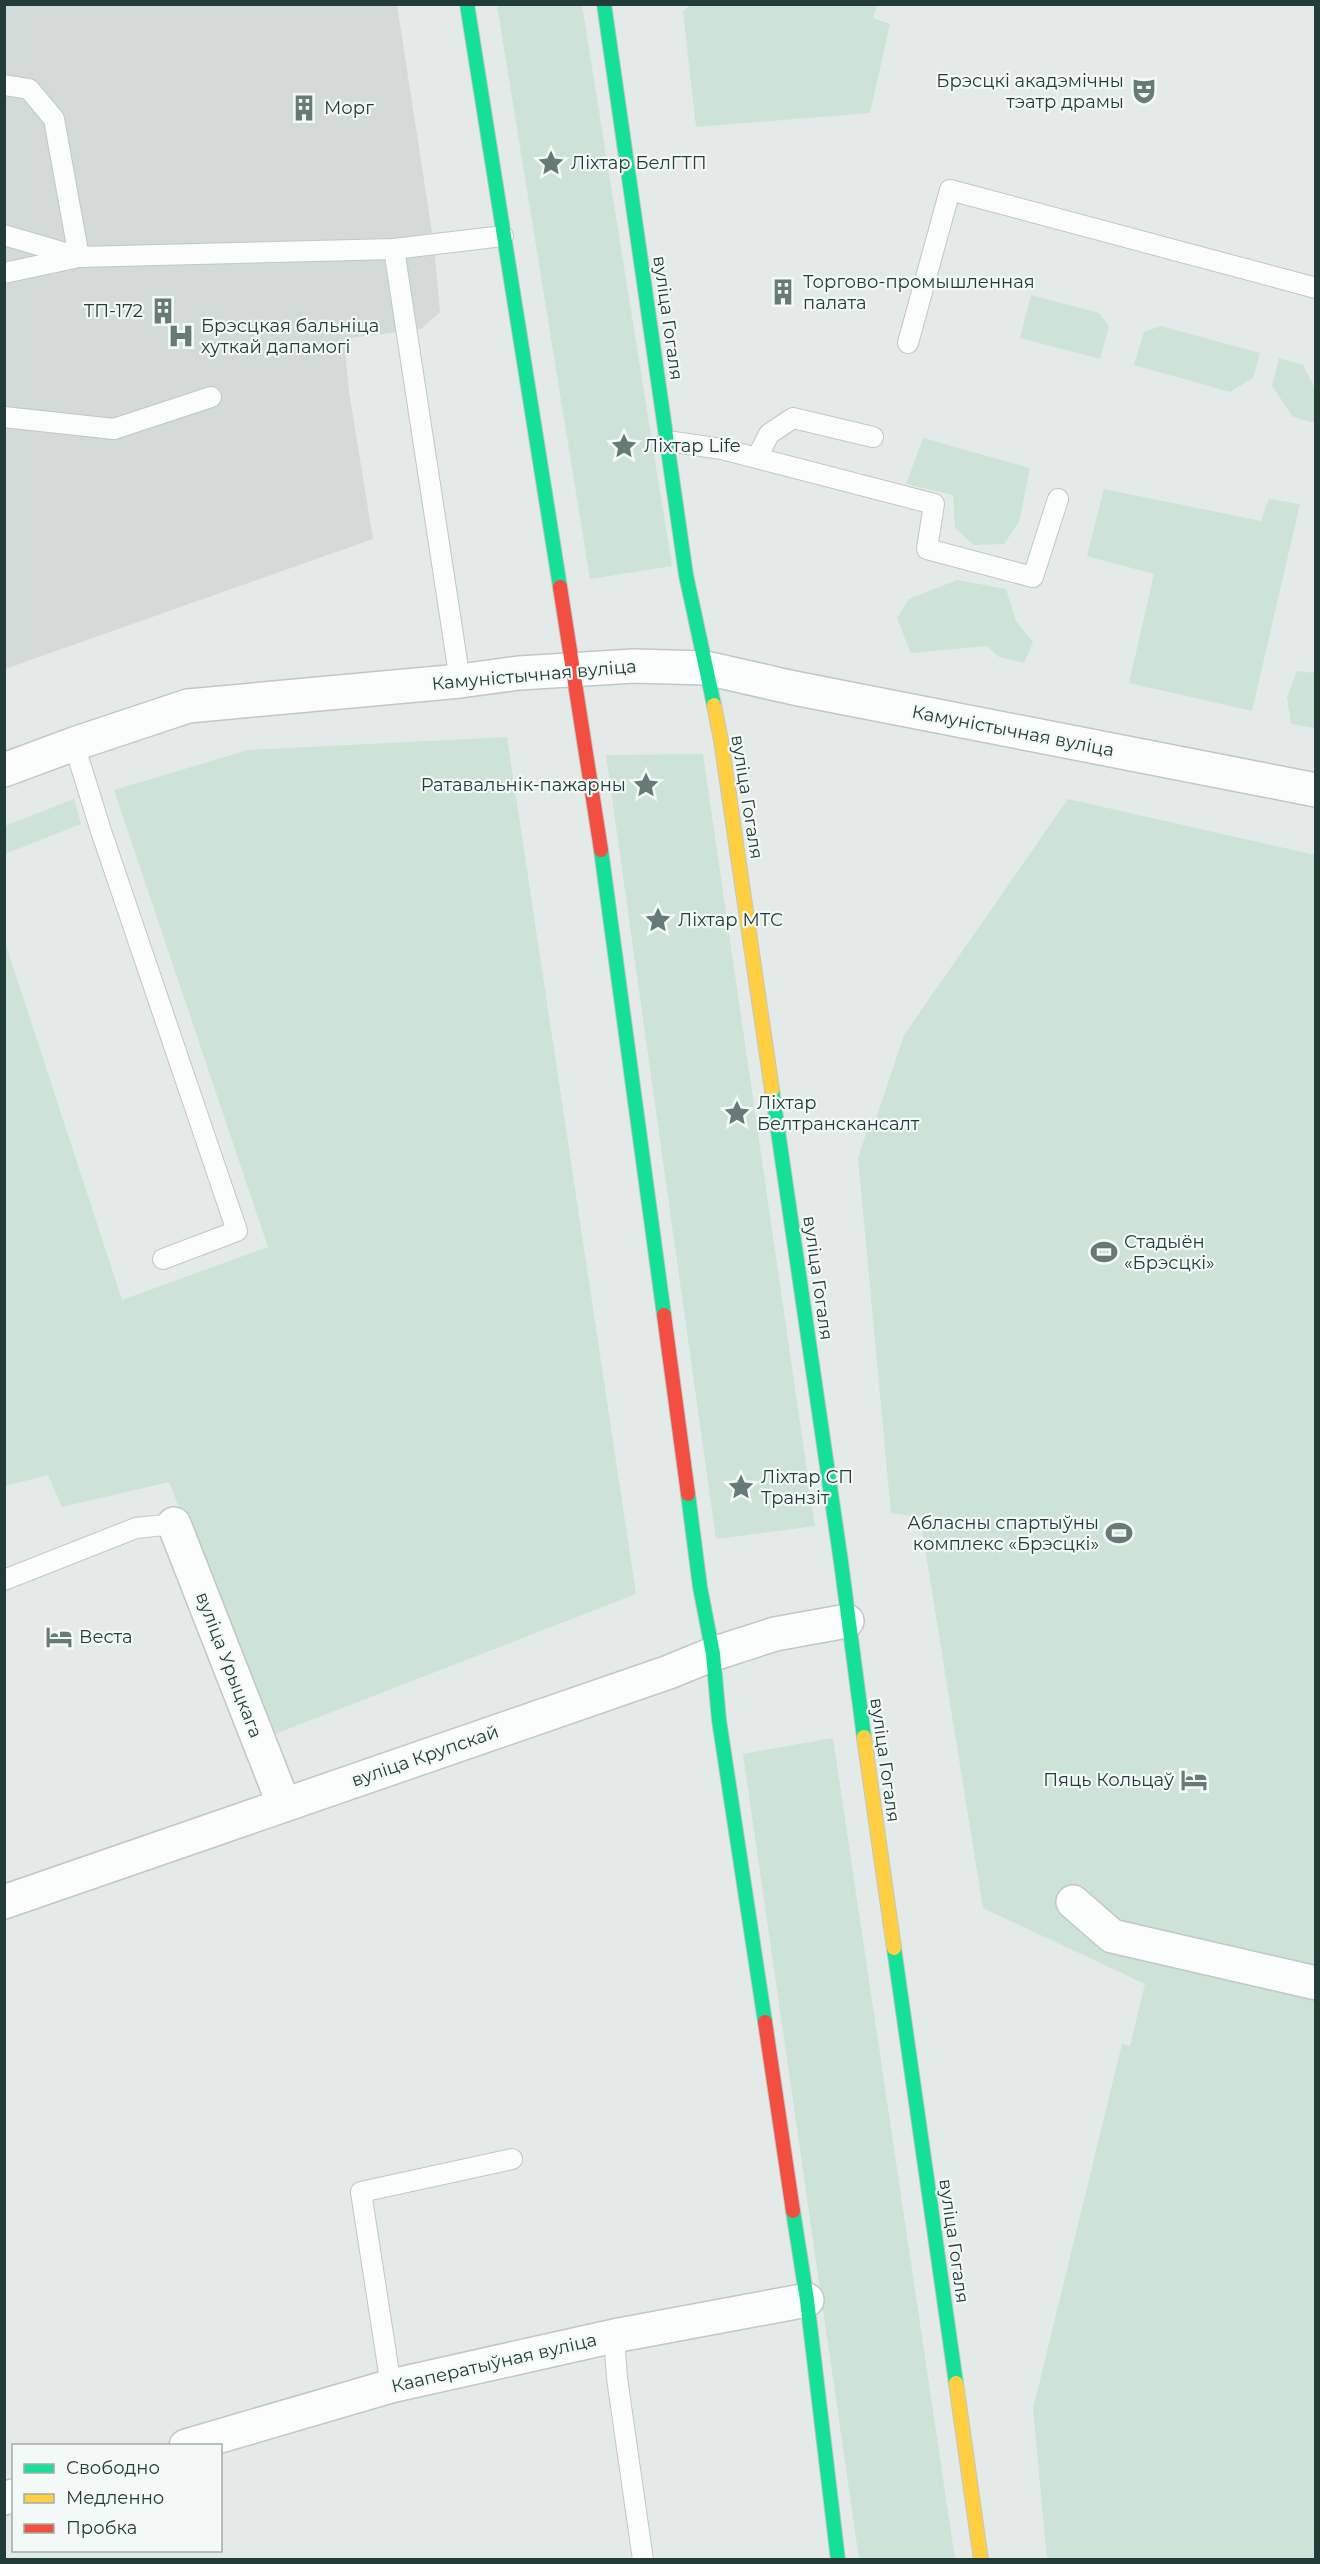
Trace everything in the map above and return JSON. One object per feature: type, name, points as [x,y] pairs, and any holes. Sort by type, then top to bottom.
[{"type":"main road","points":[[467,4],[502,236],[573,669],[626,1027],[700,1587],[713,1654],[723,1744],[807,2300],[838,2559]]},
{"type":"main road","name":"вуліца Гогаля","points":[[604,4],[686,575],[723,752],[841,1562],[847,1621],[981,2559]]},
{"type":"street","name":"Камуністычная вуліца","points":[[4,770],[188,706],[573,669],[634,666],[706,668],[794,688],[1315,786]]},
{"type":"street","name":"вуліца Урыцкага","points":[[174,1524],[284,1805]]},
{"type":"street","name":"вуліца Крупскай","points":[[4,1902],[658,1676],[713,1654],[775,1634],[847,1621]]},
{"type":"street","points":[[1073,1902],[1112,1936],[1316,1983]]},
{"type":"street","name":"Кааператыўная вуліца","points":[[189,2444],[391,2386],[614,2336],[807,2300]]},
{"type":"lane","points":[[4,85],[29,89],[54,118],[79,257]]},
{"type":"lane","points":[[908,343],[950,190],[1316,288]]},
{"type":"lane","points":[[4,235],[79,257]]},
{"type":"lane","points":[[4,273],[79,257],[394,249],[502,236]]},
{"type":"lane","points":[[394,249],[460,681]]},
{"type":"lane","points":[[4,417],[114,429],[212,397]]},
{"type":"lane","points":[[757,458],[769,434],[793,418],[873,437]]},
{"type":"lane","points":[[667,441],[722,449],[934,504],[927,549],[1033,577],[1058,499]]},
{"type":"lane","points":[[74,744],[101,831],[237,1231],[163,1259]]},
{"type":"lane","points":[[4,1580],[136,1528],[174,1524]]},
{"type":"lane","points":[[391,2386],[362,2192],[512,2158]]},
{"type":"lane","points":[[614,2336],[617,2378],[642,2559]]},
{"type":"shaded area","name":"Брэсцкая бальніца хуткай дапамогі","points":[[4,5],[397,5],[434,245],[440,312],[421,329],[344,339],[349,392],[373,539],[5,669]]},
{"type":"green space","points":[[691,4],[877,5],[873,18],[890,24],[870,113],[696,127],[683,12]]},
{"type":"green space","points":[[497,5],[582,5],[672,566],[590,579]]},
{"type":"green space","points":[[1031,295],[1099,313],[1109,326],[1100,359],[1020,338]]},
{"type":"green space","points":[[1161,326],[1260,353],[1253,378],[1230,392],[1134,365],[1144,332]]},
{"type":"green space","points":[[1279,358],[1303,365],[1315,389],[1315,423],[1293,417],[1272,386]]},
{"type":"green space","points":[[923,438],[1030,468],[1019,522],[1004,544],[974,545],[955,528],[953,495],[906,484]]},
{"type":"green space","points":[[1104,489],[1261,521],[1269,499],[1300,504],[1252,711],[1129,683],[1154,574],[1087,556]]},
{"type":"green space","points":[[957,580],[1006,589],[1016,621],[1033,642],[1024,663],[999,657],[987,646],[911,653],[897,618],[909,599]]},
{"type":"green space","points":[[1297,671],[1315,673],[1315,728],[1291,724],[1287,697]]},
{"type":"green space","points":[[507,737],[636,1594],[270,1736],[169,1482],[62,1507],[48,1475],[5,1486],[4,939],[122,1300],[268,1247],[114,790],[248,750]]},
{"type":"green space","points":[[703,754],[815,1526],[716,1539],[606,755]]},
{"type":"green space","points":[[74,799],[81,824],[5,854],[5,826]]},
{"type":"green space","name":"Абласны спартыўны комплекс «Брэсцкі»","points":[[1068,799],[1315,855],[1315,2559],[1047,2559],[1033,2409],[1122,2044],[1130,2046],[1145,1984],[983,1908],[920,1517],[891,1513],[858,1158],[869,1125],[873,1127],[904,1035]]},
{"type":"green space","points":[[833,1738],[955,2559],[859,2559],[743,1754]]},
{"type":"traffic: fast","points":[[467,4],[560,587]]},
{"type":"traffic: fast","points":[[604,4],[686,575],[714,705]]},
{"type":"traffic: fast","points":[[601,850],[664,1315]]},
{"type":"traffic: fast","points":[[772,1090],[841,1562],[864,1737]]},
{"type":"traffic: fast","points":[[688,1494],[700,1587],[713,1654],[719,1720],[765,2022]]},
{"type":"traffic: fast","points":[[894,1948],[956,2383]]},
{"type":"traffic: fast","points":[[793,2211],[807,2300],[838,2560]]},
{"type":"traffic: slow","points":[[714,705],[772,1090]]},
{"type":"traffic: slow","points":[[864,1737],[894,1948]]},
{"type":"traffic: slow","points":[[956,2383],[981,2560]]},
{"type":"traffic: jam","points":[[560,587],[601,850]]},
{"type":"traffic: jam","points":[[664,1315],[688,1494]]},
{"type":"traffic: jam","points":[[765,2022],[793,2211]]},
{"type":"place","name":"Брэсцкі акадэмічны тэатр драмы","points":[[1144,91]]},
{"type":"place","name":"Морг","points":[[304,108]]},
{"type":"place","name":"Ліхтар БелГТП","points":[[551,163]]},
{"type":"place","name":"Торгово-промышленная палата","points":[[783,292]]},
{"type":"place","name":"ТП-172","points":[[163,311]]},
{"type":"place","name":"Брэсцкая бальніца хуткай дапамогі","points":[[181,336]]},
{"type":"place","name":"Ліхтар Life","points":[[624,446]]},
{"type":"place","name":"Ратавальнік-пажарны","points":[[646,785]]},
{"type":"place","name":"Ліхтар МТС","points":[[658,920]]},
{"type":"place","name":"Ліхтар Белтранскансалт","points":[[737,1113]]},
{"type":"place","name":"Стадыён «Брэсцкі»","points":[[1104,1252]]},
{"type":"place","name":"Ліхтар СП Транзіт","points":[[741,1487]]},
{"type":"place","name":"Абласны спартыўны комплекс «Брэсцкі»","points":[[1119,1533]]},
{"type":"place","name":"Веста","points":[[59,1637]]},
{"type":"place","name":"Пяць Кольцаў","points":[[1194,1780]]}]
